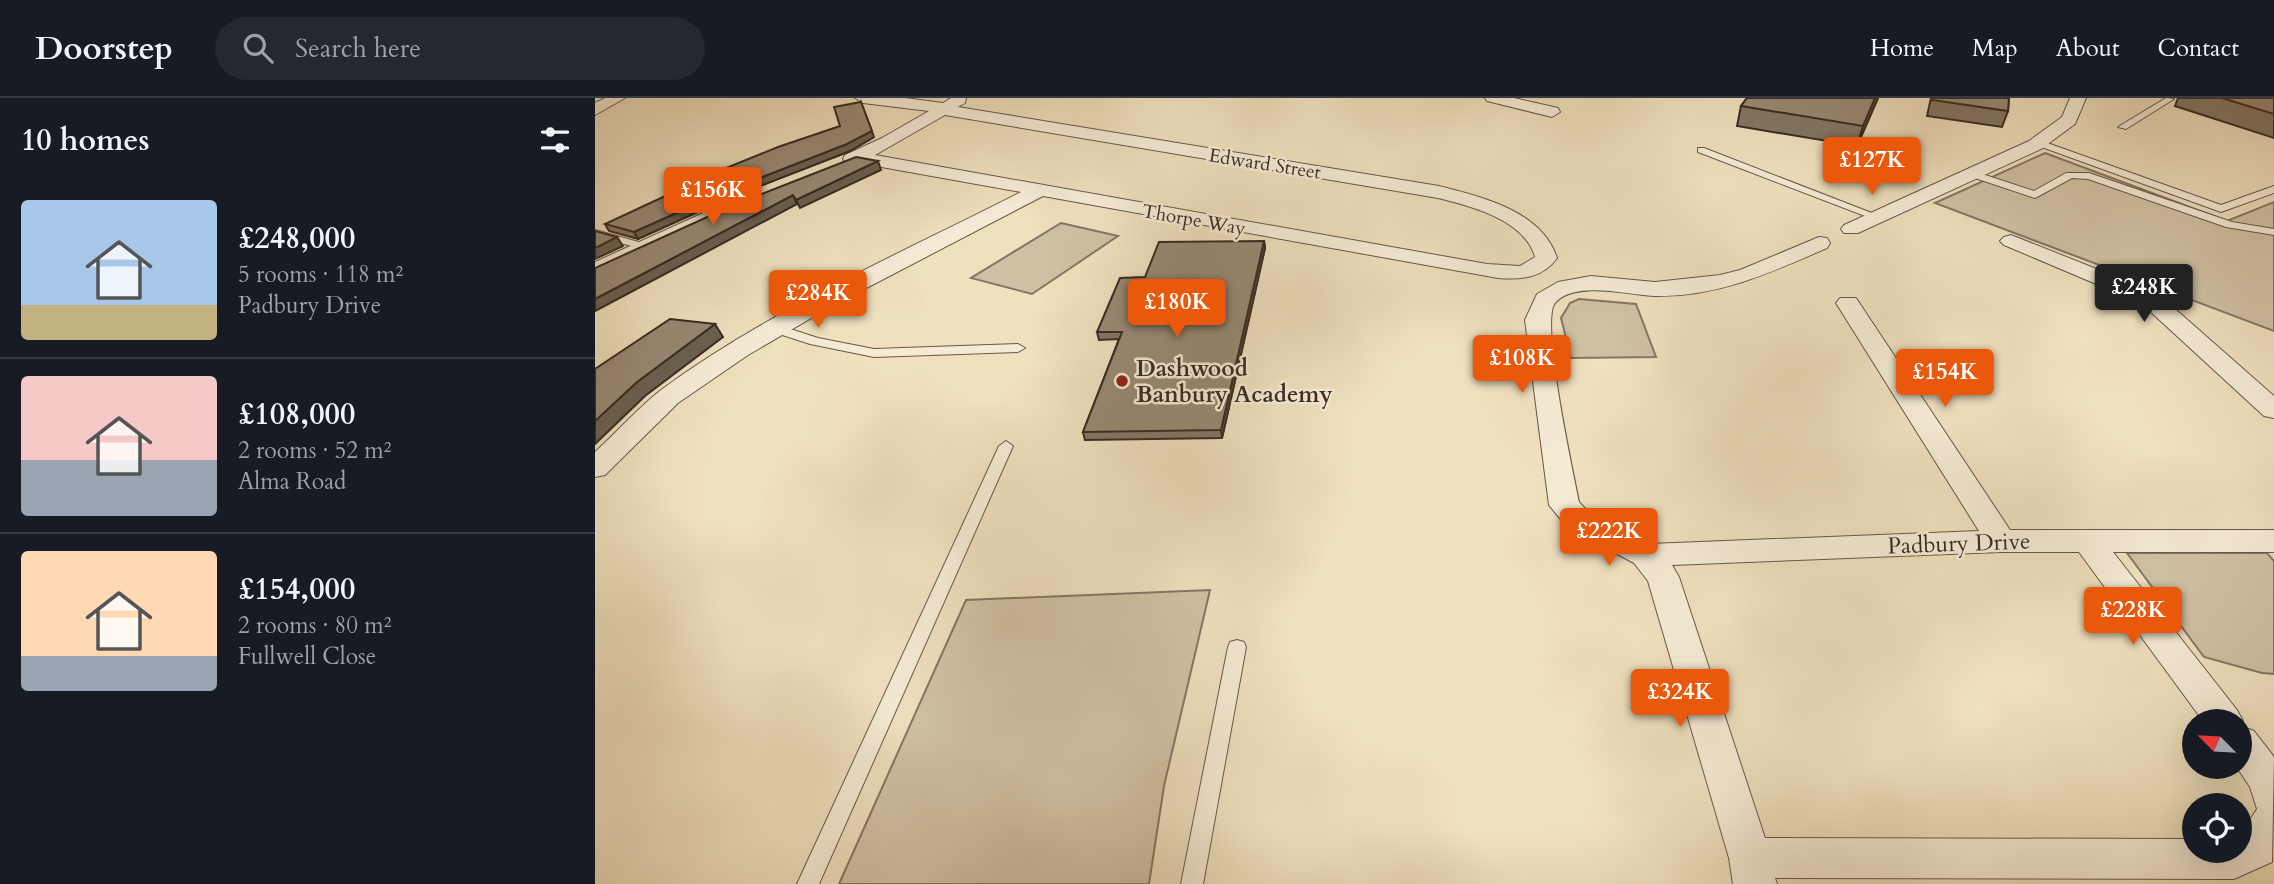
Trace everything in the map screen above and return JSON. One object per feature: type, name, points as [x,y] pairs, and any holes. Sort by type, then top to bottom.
[{"type":"street","points":[[595,110],[617,98]]},
{"type":"street","points":[[863,98],[945,109]]},
{"type":"street","points":[[836,165],[857,157],[962,98]]},
{"type":"street","points":[[1493,98],[1552,112]]},
{"type":"street","points":[[1851,229],[2039,143],[2070,120],[2078,98]]},
{"type":"street","name":"Edward Street","points":[[945,109],[1439,192],[1491,208],[1527,229],[1546,251],[1546,258],[1532,270]]},
{"type":"street","name":"Thorpe Way","points":[[857,157],[1467,267],[1517,272],[1532,270]]},
{"type":"street","points":[[595,468],[669,397],[775,328],[1039,191]]},
{"type":"street","points":[[595,270],[732,206]]},
{"type":"street","points":[[2011,242],[2149,298],[2274,410]]},
{"type":"street","points":[[1819,243],[1748,275],[1720,282],[1655,289],[1591,283],[1566,287],[1545,299],[1537,320],[1563,505],[1578,520],[1645,555],[1663,577],[1753,871],[2234,859],[2257,848],[2272,822],[2269,781],[2252,758]]},
{"type":"street","points":[[1849,303],[2001,541]]},
{"type":"street","points":[[2086,540],[2215,709]]},
{"type":"street","name":"Padbury Drive","points":[[1645,555],[2001,541],[2274,541]]},
{"type":"lane","points":[[2123,127],[2170,98]]},
{"type":"lane","points":[[2039,143],[2221,209],[2274,189]]},
{"type":"lane","points":[[1702,150],[1877,216]]},
{"type":"lane","points":[[1973,174],[2035,195],[2070,175],[2089,176],[2230,225],[2274,232]]},
{"type":"lane","points":[[595,233],[642,246]]},
{"type":"lane","points":[[775,328],[815,341],[874,353],[1018,348]]},
{"type":"lane","points":[[808,884],[1006,446]]},
{"type":"lane","points":[[1192,884],[1237,647]]},
{"type":"shaded area","points":[[2045,153],[2227,221],[2274,202],[2274,331],[1935,203]]},
{"type":"shaded area","points":[[1061,223],[1118,236],[1032,294],[971,278]]},
{"type":"shaded area","points":[[1579,299],[1636,304],[1656,357],[1571,358],[1561,318],[1570,303]]},
{"type":"shaded area","points":[[2127,553],[2267,553],[2274,561],[2274,674],[2204,657]]},
{"type":"shaded area","points":[[1210,590],[1164,786],[1149,884],[839,884],[966,600]]},
{"type":"building","points":[[1747,98],[1875,98],[1863,126],[1741,106]]},
{"type":"building","points":[[2009,98],[2008,111],[1932,100]]},
{"type":"building","points":[[2222,98],[2274,98],[2274,114]]},
{"type":"building","points":[[861,102],[872,131],[847,144],[721,193],[634,232],[605,224],[719,171],[840,126],[834,107]]},
{"type":"building","points":[[856,157],[878,161],[796,200],[793,195],[595,299],[595,268],[736,204]]},
{"type":"building","points":[[595,231],[617,237],[595,248]]},
{"type":"building","points":[[1264,241],[1221,430],[1083,432],[1122,332],[1097,332],[1120,278],[1145,277],[1159,242]]},
{"type":"building","points":[[670,319],[715,324],[637,382],[595,421],[595,369]]},
{"type":"place","name":"Dashwood Banbury Academy","points":[[1122,381]]}]
